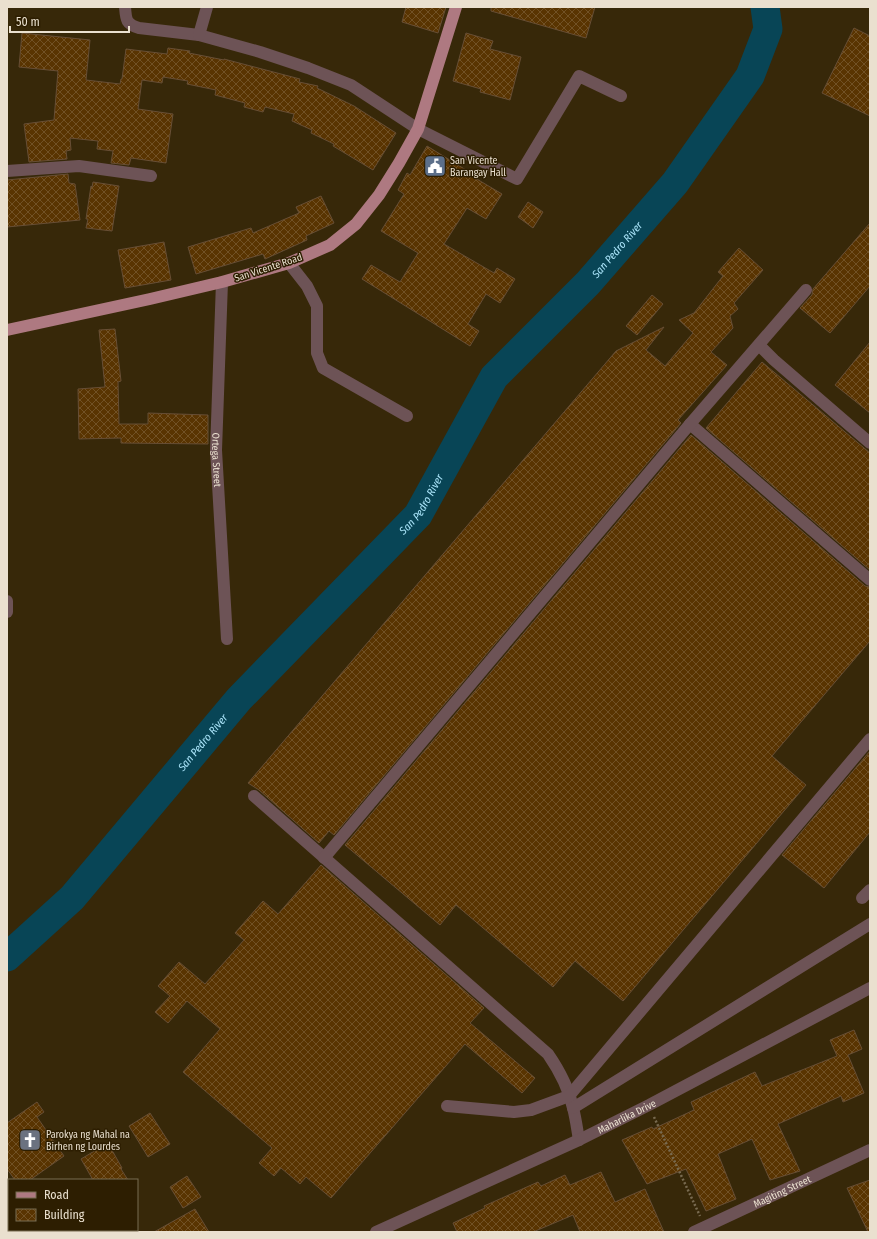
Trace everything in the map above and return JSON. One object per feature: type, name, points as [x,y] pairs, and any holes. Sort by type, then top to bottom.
[{"type":"main road","name":"San Vicente Road","points":[[7,330],[222,282],[289,263],[330,245],[356,224],[379,195],[400,163],[418,129],[456,7]]},
{"type":"street","points":[[125,7],[126,19],[131,25],[138,28],[199,35],[260,52],[308,68],[351,85],[418,129],[517,179],[579,76],[621,96]]},
{"type":"street","points":[[199,35],[207,7]]},
{"type":"street","points":[[7,171],[79,166],[152,176]]},
{"type":"street","points":[[289,263],[307,286],[318,306],[317,353],[323,368],[407,416]]},
{"type":"street","name":"Ortega Street","points":[[222,282],[216,450],[227,639]]},
{"type":"street","points":[[324,858],[690,424],[806,290]]},
{"type":"street","points":[[759,345],[774,360],[870,443]]},
{"type":"street","points":[[690,424],[870,580]]},
{"type":"street","points":[[7,601],[7,612]]},
{"type":"street","points":[[447,1106],[514,1112],[531,1110],[569,1096],[870,739]]},
{"type":"street","points":[[254,796],[548,1054],[557,1067],[569,1096],[573,1108],[579,1140]]},
{"type":"street","points":[[573,1108],[870,924]]},
{"type":"street","name":"Maharlika Drive","points":[[376,1232],[579,1140],[649,1106],[870,988]]},
{"type":"street","name":"Magiting Street","points":[[700,1230],[870,1150]]},
{"type":"path","points":[[649,1106],[700,1230]]},
{"type":"building","points":[[406,7],[446,7],[438,33],[402,22]]},
{"type":"building","points":[[491,7],[595,7],[586,38],[491,11]]},
{"type":"building","points":[[854,28],[870,36],[870,116],[822,93]]},
{"type":"building","points":[[22,33],[90,40],[86,80],[120,84],[126,49],[167,54],[168,48],[190,51],[189,53],[224,59],[300,79],[299,82],[318,86],[317,88],[354,106],[396,133],[373,170],[333,146],[334,144],[311,133],[312,130],[292,121],[294,114],[265,107],[263,112],[244,107],[245,103],[215,95],[216,90],[187,84],[188,81],[163,77],[162,83],[142,80],[138,109],[173,114],[166,163],[131,158],[129,165],[111,163],[113,151],[97,149],[98,141],[70,138],[71,150],[66,151],[67,159],[29,162],[24,124],[54,120],[58,71],[19,67]]},
{"type":"building","points":[[466,33],[493,41],[490,49],[521,57],[510,100],[480,92],[481,89],[453,81]]},
{"type":"building","points":[[427,146],[466,170],[465,172],[502,194],[486,219],[467,208],[444,244],[494,273],[497,268],[515,279],[500,303],[486,294],[468,324],[479,331],[470,346],[362,279],[371,265],[400,282],[418,253],[381,231],[404,194],[398,190],[407,173],[410,175]]},
{"type":"building","points":[[68,174],[69,183],[75,184],[80,220],[7,227],[7,180]]},
{"type":"building","points":[[93,182],[119,186],[112,231],[86,228],[91,186],[92,187]]},
{"type":"building","points":[[321,196],[334,223],[306,236],[307,240],[265,259],[263,254],[196,274],[188,247],[251,228],[253,233],[299,213],[296,207]]},
{"type":"building","points":[[528,202],[543,212],[533,228],[518,217]]},
{"type":"building","points":[[870,223],[870,286],[830,333],[800,308],[812,295],[813,289]]},
{"type":"building","points":[[164,242],[171,280],[125,288],[118,250]]},
{"type":"building","points":[[739,248],[763,270],[734,303],[738,309],[730,316],[733,328],[711,352],[727,365],[678,420],[681,423],[334,835],[329,831],[319,843],[259,790],[248,783],[616,351],[664,327],[646,350],[665,366],[693,333],[679,320],[694,313],[723,276],[718,272]]},
{"type":"building","points":[[652,295],[663,304],[637,335],[626,326]]},
{"type":"building","points":[[115,329],[121,381],[118,382],[119,424],[148,424],[148,413],[208,415],[208,444],[121,443],[121,438],[79,439],[78,389],[105,387],[99,330]]},
{"type":"building","points":[[870,342],[870,413],[835,385]]},
{"type":"building","points":[[762,362],[870,453],[870,570],[706,428]]},
{"type":"building","points":[[691,435],[865,586],[870,587],[870,641],[772,756],[806,785],[623,1001],[575,961],[553,987],[456,905],[440,925],[345,845]]},
{"type":"building","points":[[870,751],[870,832],[824,888],[782,855]]},
{"type":"building","points":[[321,865],[484,1008],[470,1023],[535,1078],[522,1093],[465,1044],[331,1198],[306,1177],[300,1184],[281,1168],[274,1176],[259,1163],[272,1148],[183,1072],[220,1029],[187,1001],[168,1023],[155,1012],[170,996],[158,986],[179,962],[205,984],[244,940],[235,933],[263,901],[278,914]]},
{"type":"building","points":[[854,1030],[862,1049],[848,1055],[864,1093],[843,1102],[841,1096],[778,1124],[800,1171],[770,1180],[752,1139],[718,1154],[736,1199],[706,1211],[686,1169],[647,1184],[622,1140],[652,1127],[653,1129],[694,1110],[691,1102],[755,1072],[762,1086],[837,1056],[830,1040]]},
{"type":"building","name":"Parokya ng Mahal na Birhen ng Lourdes","points":[[37,1102],[44,1112],[37,1117],[64,1156],[31,1179],[14,1179],[7,1169],[7,1123]]},
{"type":"building","points":[[150,1113],[170,1144],[148,1157],[129,1126]]},
{"type":"building","points":[[108,1143],[127,1179],[92,1179],[81,1159]]},
{"type":"building","points":[[601,1172],[615,1202],[645,1189],[664,1232],[580,1232],[573,1215],[533,1232],[457,1232],[453,1223],[485,1208],[484,1206],[538,1182],[541,1186],[565,1175],[570,1185]]},
{"type":"building","points":[[187,1176],[201,1197],[183,1208],[170,1187]]},
{"type":"building","points":[[870,1180],[870,1232],[868,1232],[847,1188]]},
{"type":"building","points":[[195,1209],[209,1232],[154,1232]]},
{"type":"waterway","name":"San Pedro River","points":[[7,957],[72,898],[239,699],[418,515],[494,377],[588,283],[675,183],[750,76],[768,29],[765,7]]},
{"type":"place","name":"San Vicente Barangay Hall","points":[[435,166]]},
{"type":"place","name":"Parokya ng Mahal na Birhen ng Lourdes","points":[[30,1140]]}]
